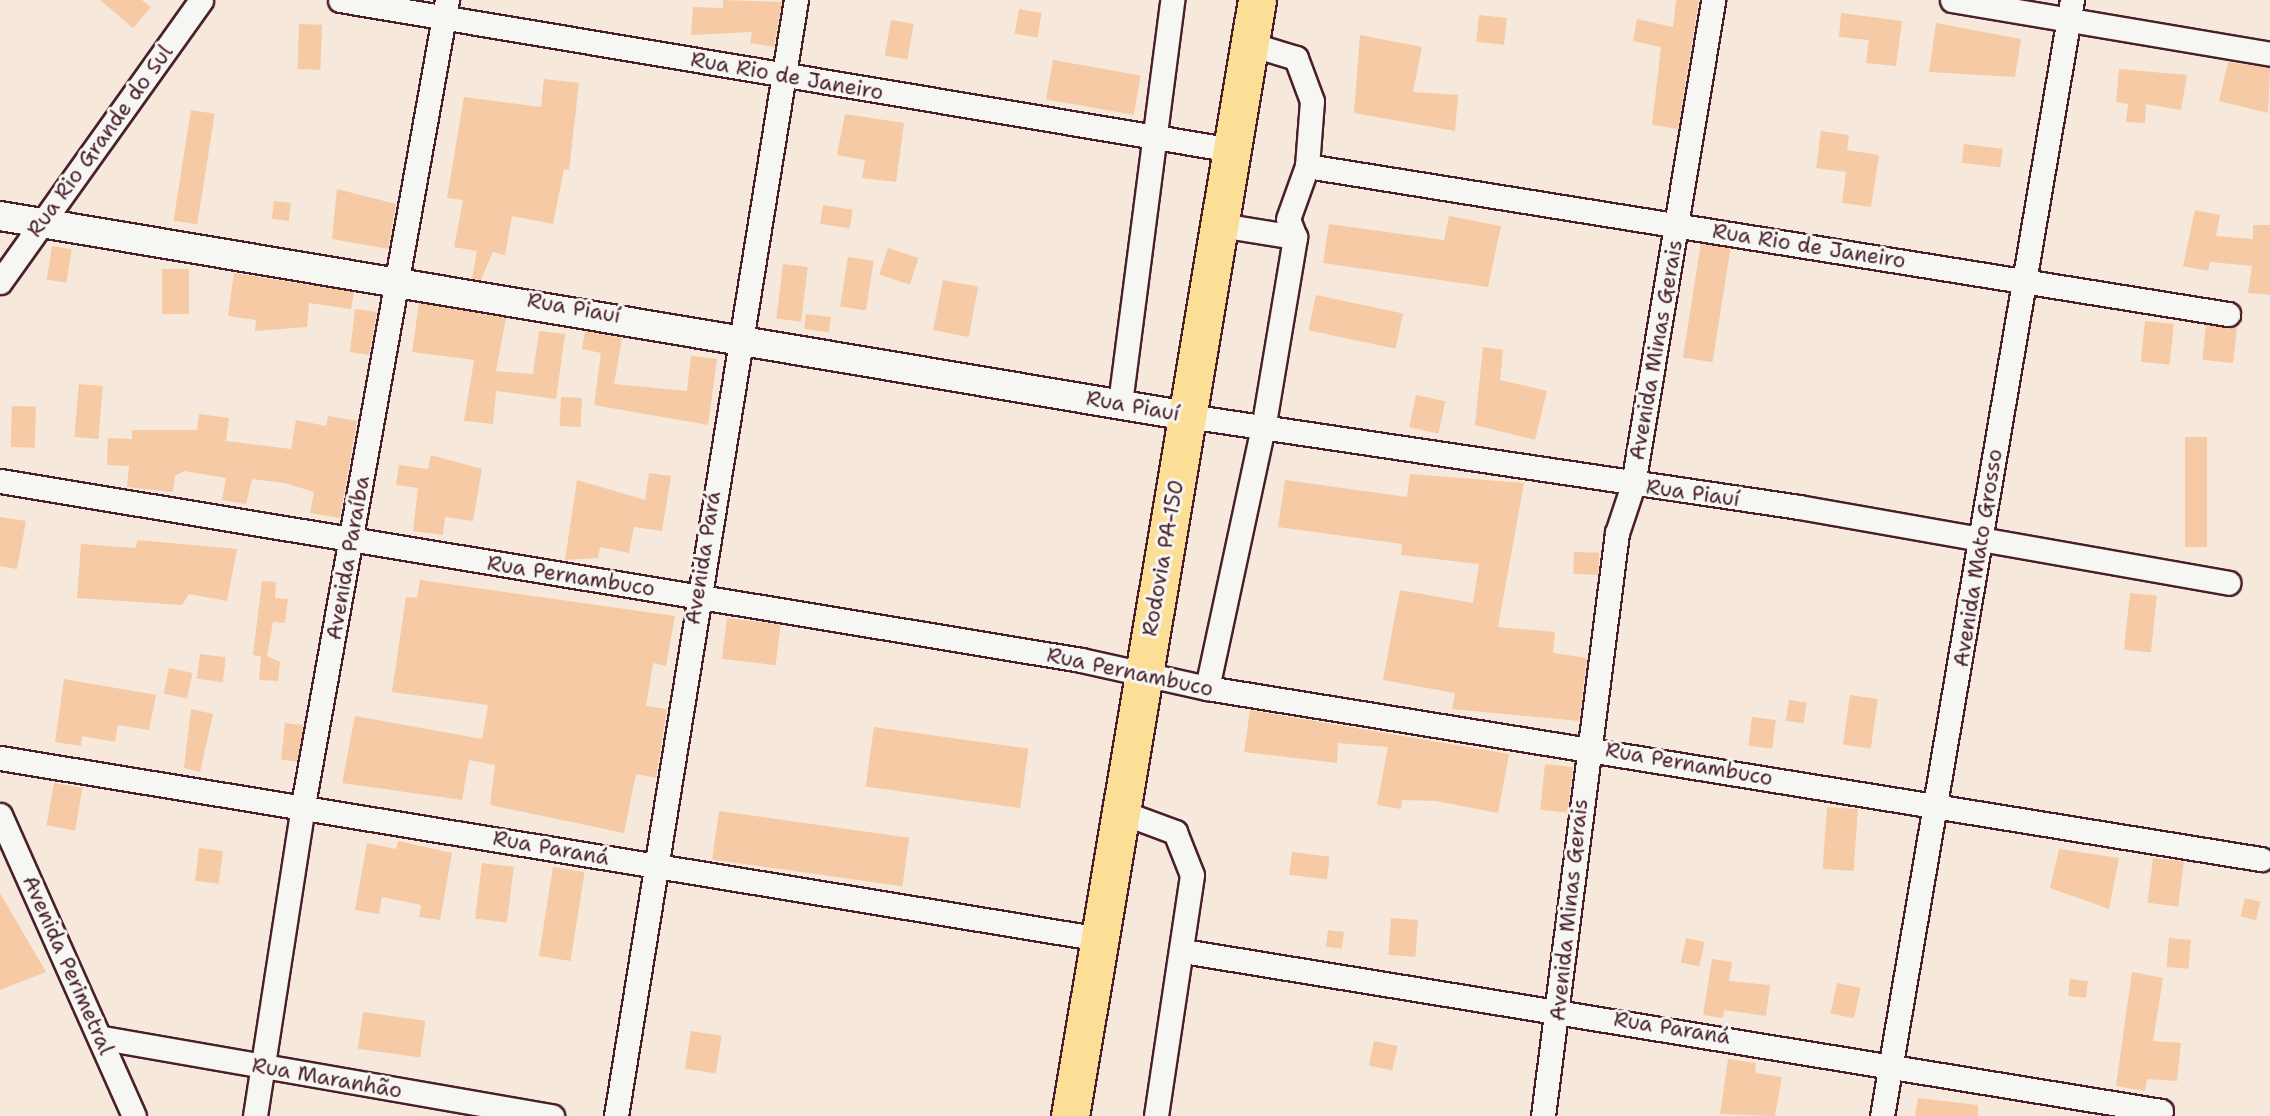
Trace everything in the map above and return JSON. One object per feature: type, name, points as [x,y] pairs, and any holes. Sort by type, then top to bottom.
[{"type":"highway","name":"Rodovia PA-150","points":[[1070,1116],[1257,0]]},
{"type":"street","name":"Rua Rio Grande do Sul","points":[[0,282],[38,225],[201,0]]},
{"type":"street","name":"Rua Rio de Janeiro","points":[[340,0],[446,9],[783,76],[1233,150]]},
{"type":"street","name":"Avenida Pará","points":[[616,1116],[697,596],[796,0]]},
{"type":"street","points":[[1119,403],[1172,0]]},
{"type":"street","name":"Avenida Minas Gerais","points":[[1543,1116],[1559,1009],[1587,747],[1617,533],[1633,485],[1713,0]]},
{"type":"street","points":[[1951,0],[2070,9],[2270,54]]},
{"type":"street","name":"Avenida Paraíba","points":[[255,1116],[303,805],[400,279],[446,9]]},
{"type":"street","name":"Avenida Mato Grosso","points":[[1882,1116],[1889,1064],[1938,806],[2070,9]]},
{"type":"street","points":[[1207,688],[1264,423],[1295,237],[1288,219],[1307,166],[1308,78],[1296,58],[1250,44]]},
{"type":"street","name":"Rua Rio de Janeiro","points":[[1307,166],[2228,314]]},
{"type":"street","name":"Rua Piauí","points":[[0,216],[38,225],[400,279],[740,336],[1188,416],[1264,423],[2228,583]]},
{"type":"street","points":[[1220,225],[1295,237]]},
{"type":"street","name":"Rua Pernambuco","points":[[0,481],[697,596],[1142,674],[1207,688],[1587,747],[2261,859]]},
{"type":"street","name":"Rua Paraná","points":[[0,758],[303,805],[1101,939]]},
{"type":"street","points":[[1121,812],[1164,824],[1183,845],[1192,875],[1183,950],[1156,1116]]},
{"type":"street","name":"Avenida Perimetral","points":[[0,815],[103,1038],[134,1116]]},
{"type":"street","name":"Rua Paraná","points":[[1183,950],[1559,1009],[2161,1111]]},
{"type":"street","name":"Rua Maranhão","points":[[103,1038],[552,1116]]},
{"type":"building","points":[[100,0],[142,0],[151,7],[133,28]]},
{"type":"building","points":[[723,0],[782,2],[774,47],[750,43],[752,32],[691,35],[693,7],[723,8]]},
{"type":"building","points":[[1676,0],[1699,0],[1678,129],[1652,125],[1661,47],[1633,41],[1637,19],[1673,27]]},
{"type":"building","points":[[1019,9],[1042,13],[1037,38],[1015,34]]},
{"type":"building","points":[[1841,13],[1902,21],[1896,66],[1866,63],[1869,40],[1839,37]]},
{"type":"building","points":[[1479,15],[1507,18],[1504,45],[1476,42]]},
{"type":"building","points":[[891,20],[914,24],[907,59],[885,55]]},
{"type":"building","points":[[1936,23],[2021,39],[2015,77],[1929,72]]},
{"type":"building","points":[[299,24],[322,25],[320,70],[297,69]]},
{"type":"building","points":[[1360,35],[1422,47],[1413,92],[1458,95],[1455,131],[1354,113]]},
{"type":"building","points":[[1053,60],[1141,75],[1134,115],[1046,99]]},
{"type":"building","points":[[2228,62],[2270,68],[2268,113],[2219,101]]},
{"type":"building","points":[[2119,69],[2187,75],[2181,110],[2146,104],[2145,123],[2126,122],[2128,104],[2116,102]]},
{"type":"building","points":[[544,79],[579,83],[569,170],[564,169],[553,224],[512,216],[505,255],[493,252],[481,280],[472,279],[477,251],[454,247],[463,200],[447,198],[464,97],[541,107]]},
{"type":"building","points":[[191,110],[215,114],[197,224],[173,221]]},
{"type":"building","points":[[845,114],[904,123],[896,182],[862,178],[865,160],[837,155]]},
{"type":"building","points":[[1821,131],[1849,135],[1847,150],[1879,155],[1871,207],[1842,203],[1846,172],[1816,168]]},
{"type":"building","points":[[1964,144],[2003,149],[2000,168],[1962,163]]},
{"type":"building","points":[[337,189],[396,204],[388,249],[332,239]]},
{"type":"building","points":[[274,201],[291,203],[289,221],[272,219]]},
{"type":"building","points":[[823,205],[853,210],[850,228],[820,224]]},
{"type":"building","points":[[2195,210],[2220,215],[2216,236],[2253,239],[2253,225],[2270,225],[2270,295],[2248,293],[2252,266],[2210,262],[2208,271],[2183,266]]},
{"type":"building","points":[[1449,216],[1501,226],[1488,287],[1323,263],[1329,224],[1444,240]]},
{"type":"building","points":[[1701,243],[1731,248],[1712,362],[1683,358]]},
{"type":"building","points":[[52,246],[72,249],[66,283],[47,280]]},
{"type":"building","points":[[888,248],[918,258],[910,285],[879,275]]},
{"type":"building","points":[[848,257],[874,261],[866,310],[840,306]]},
{"type":"building","points":[[783,264],[808,267],[801,322],[776,319]]},
{"type":"building","points":[[162,269],[189,269],[189,314],[162,314]]},
{"type":"building","points":[[234,273],[354,292],[351,309],[309,303],[307,327],[255,331],[256,320],[228,316]]},
{"type":"building","points":[[943,280],[978,287],[969,337],[933,330]]},
{"type":"building","points":[[1316,295],[1403,314],[1396,349],[1309,330]]},
{"type":"building","points":[[419,303],[506,318],[496,371],[533,374],[539,331],[565,334],[556,399],[496,391],[493,424],[464,421],[474,360],[412,352]]},
{"type":"building","points":[[355,309],[377,312],[369,355],[350,352]]},
{"type":"building","points":[[806,314],[831,317],[829,332],[804,329]]},
{"type":"building","points":[[2145,321],[2174,324],[2170,365],[2141,362]]},
{"type":"building","points":[[2206,325],[2237,328],[2233,363],[2202,360]]},
{"type":"building","points":[[585,331],[622,338],[614,384],[687,391],[691,356],[717,359],[708,425],[594,405],[601,353],[582,349]]},
{"type":"building","points":[[1483,347],[1503,350],[1500,380],[1547,391],[1535,440],[1475,425]]},
{"type":"building","points":[[79,384],[103,386],[98,439],[74,437]]},
{"type":"building","points":[[1416,395],[1445,401],[1438,434],[1409,427]]},
{"type":"building","points":[[561,397],[582,398],[580,427],[559,426]]},
{"type":"building","points":[[12,406],[36,407],[35,448],[11,447]]},
{"type":"building","points":[[199,414],[229,418],[226,441],[291,449],[296,420],[326,426],[328,416],[357,421],[340,518],[310,513],[314,492],[285,483],[252,479],[246,504],[222,500],[226,478],[184,471],[175,476],[173,492],[127,487],[129,466],[107,465],[108,438],[132,439],[132,430],[197,430]]},
{"type":"building","points":[[2185,437],[2207,437],[2207,547],[2185,547]]},
{"type":"building","points":[[431,455],[482,469],[473,521],[445,517],[443,535],[413,531],[418,488],[396,485],[399,465],[428,469]]},
{"type":"building","points":[[649,473],[671,476],[662,531],[634,527],[629,553],[600,547],[598,558],[565,560],[577,480],[645,500]]},
{"type":"building","points":[[1410,474],[1524,483],[1498,627],[1555,632],[1553,653],[1587,658],[1579,721],[1452,709],[1455,693],[1383,680],[1400,590],[1473,603],[1479,564],[1401,555],[1402,544],[1278,527],[1285,480],[1407,497]]},
{"type":"building","points":[[0,517],[26,521],[17,569],[0,566]]},
{"type":"building","points":[[137,540],[237,549],[227,601],[189,594],[182,605],[77,598],[81,544],[136,548]]},
{"type":"building","points":[[1574,552],[1599,553],[1598,575],[1573,574]]},
{"type":"building","points":[[420,580],[675,616],[666,666],[653,663],[646,706],[667,709],[656,778],[636,774],[624,833],[490,805],[495,765],[469,760],[462,800],[342,783],[355,716],[482,739],[488,705],[392,692],[406,597],[417,598]]},
{"type":"building","points":[[262,581],[276,582],[275,598],[288,599],[285,623],[273,622],[267,656],[280,662],[278,681],[259,680],[261,656],[253,655]]},
{"type":"building","points":[[2130,593],[2157,596],[2151,653],[2124,650]]},
{"type":"building","points":[[727,618],[781,625],[776,665],[722,659]]},
{"type":"building","points":[[200,654],[226,657],[223,682],[197,679]]},
{"type":"building","points":[[169,668],[192,673],[187,698],[164,693]]},
{"type":"building","points":[[64,679],[156,695],[149,730],[118,725],[115,742],[82,736],[81,746],[55,742]]},
{"type":"building","points":[[1850,695],[1878,699],[1871,748],[1843,745]]},
{"type":"building","points":[[1789,700],[1807,703],[1803,724],[1786,721]]},
{"type":"building","points":[[191,709],[213,714],[200,772],[184,768]]},
{"type":"building","points":[[1250,710],[1509,754],[1498,813],[1436,801],[1402,800],[1401,809],[1377,805],[1388,747],[1338,743],[1337,763],[1244,752]]},
{"type":"building","points":[[1752,717],[1776,720],[1772,749],[1748,746]]},
{"type":"building","points":[[285,723],[303,725],[299,762],[281,760]]},
{"type":"building","points":[[874,727],[1028,749],[1020,808],[866,786]]},
{"type":"building","points":[[1545,764],[1573,767],[1568,813],[1540,810]]},
{"type":"building","points":[[54,783],[83,788],[75,830],[47,825]]},
{"type":"building","points":[[1827,807],[1858,809],[1854,871],[1823,869]]},
{"type":"building","points":[[719,811],[909,838],[902,886],[712,860]]},
{"type":"building","points":[[398,841],[452,853],[440,920],[419,917],[421,905],[382,897],[379,914],[355,910],[367,843],[396,849]]},
{"type":"building","points":[[199,848],[223,851],[219,884],[195,881]]},
{"type":"building","points":[[2059,849],[2119,858],[2109,909],[2050,888]]},
{"type":"building","points":[[1292,852],[1330,857],[1327,879],[1289,875]]},
{"type":"building","points":[[2153,858],[2184,862],[2178,906],[2148,903]]},
{"type":"building","points":[[482,863],[514,867],[507,922],[475,919]]},
{"type":"building","points":[[553,867],[585,872],[571,961],[539,956]]},
{"type":"building","points":[[0,893],[46,972],[0,990]]},
{"type":"building","points":[[2245,898],[2261,902],[2256,920],[2240,916]]},
{"type":"building","points":[[1391,918],[1418,920],[1415,957],[1388,955]]},
{"type":"building","points":[[1328,930],[1344,932],[1342,949],[1326,947]]},
{"type":"building","points":[[1686,938],[1705,942],[1699,966],[1681,962]]},
{"type":"building","points":[[2169,938],[2191,940],[2188,969],[2166,967]]},
{"type":"building","points":[[1712,959],[1732,962],[1729,981],[1770,985],[1766,1016],[1724,1010],[1723,1018],[1703,1015]]},
{"type":"building","points":[[2132,972],[2163,978],[2153,1041],[2181,1043],[2177,1081],[2147,1079],[2145,1091],[2116,1086]]},
{"type":"building","points":[[2070,979],[2088,981],[2086,998],[2068,996]]},
{"type":"building","points":[[1837,983],[1860,988],[1854,1018],[1831,1013]]},
{"type":"building","points":[[363,1012],[425,1021],[420,1057],[358,1049]]},
{"type":"building","points":[[691,1031],[722,1036],[716,1073],[685,1069]]},
{"type":"building","points":[[1374,1041],[1397,1046],[1392,1070],[1369,1065]]},
{"type":"building","points":[[1728,1059],[1756,1063],[1755,1073],[1782,1077],[1775,1116],[1720,1114]]},
{"type":"building","points":[[1918,1098],[1978,1105],[1978,1116],[1915,1116]]}]
